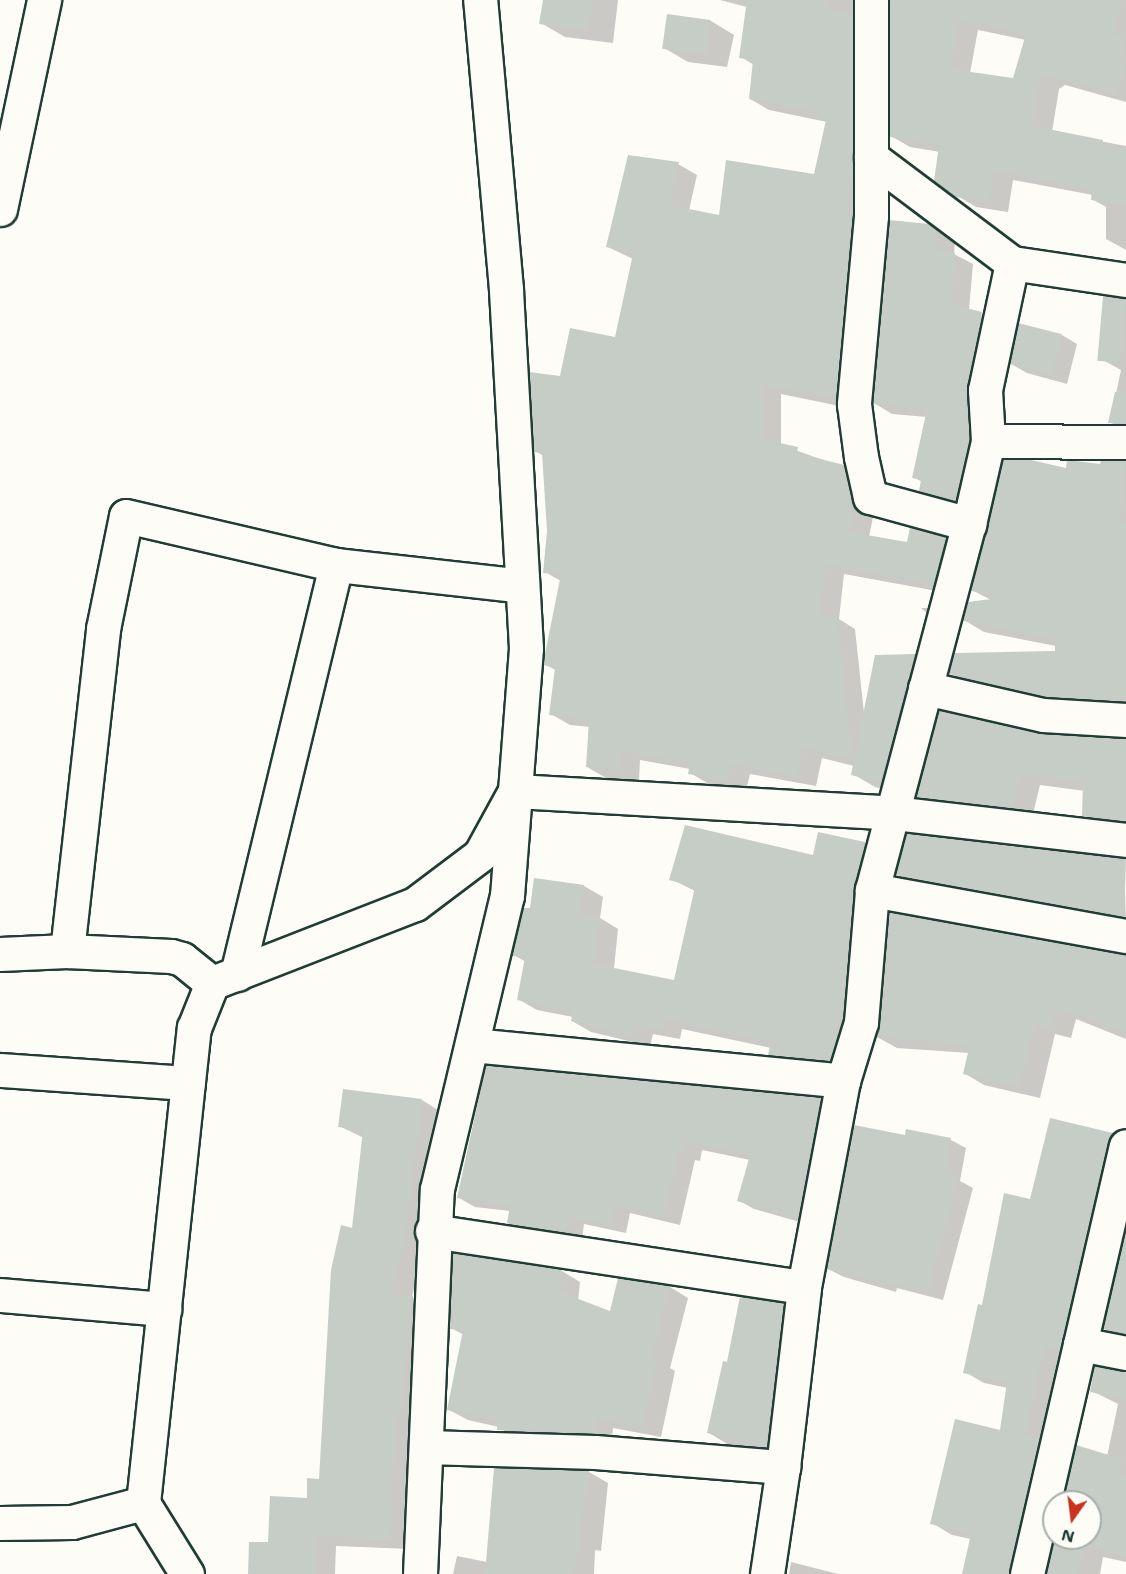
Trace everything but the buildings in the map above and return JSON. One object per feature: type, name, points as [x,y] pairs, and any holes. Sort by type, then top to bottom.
[{"type":"street","points":[[0,209],[44,0]]},
{"type":"street","points":[[420,1574],[432,1231],[437,1189],[507,897],[526,648],[506,289],[480,0]]},
{"type":"street","points":[[871,0],[872,216],[854,404],[870,497],[969,524]]},
{"type":"street","points":[[871,157],[1012,263],[1126,280]]},
{"type":"street","points":[[767,1574],[783,1467],[804,1287],[843,1081],[861,1022],[872,890],[969,524],[988,441],[985,390],[1012,263]]},
{"type":"street","points":[[988,441],[1126,442]]},
{"type":"street","points":[[67,951],[103,629],[126,516],[336,565],[522,586]]},
{"type":"street","points":[[187,1574],[143,1503],[194,1028],[225,978],[336,565]]},
{"type":"street","points":[[925,688],[1043,715],[1126,720]]},
{"type":"street","points":[[0,954],[67,951],[171,956],[225,978],[415,904],[480,855],[515,791]]},
{"type":"street","points":[[515,791],[894,813],[1126,840]]},
{"type":"street","points":[[872,890],[1126,936]]},
{"type":"street","points":[[472,1045],[843,1081]]},
{"type":"street","points":[[0,1070],[188,1083]]},
{"type":"street","points":[[1028,1574],[1126,1146]]},
{"type":"street","points":[[432,1231],[804,1287]]},
{"type":"street","points":[[0,1295],[164,1309]]},
{"type":"street","points":[[1080,1344],[1126,1353]]},
{"type":"street","points":[[426,1447],[595,1452],[783,1467]]},
{"type":"street","points":[[0,1523],[72,1522],[143,1503]]}]
